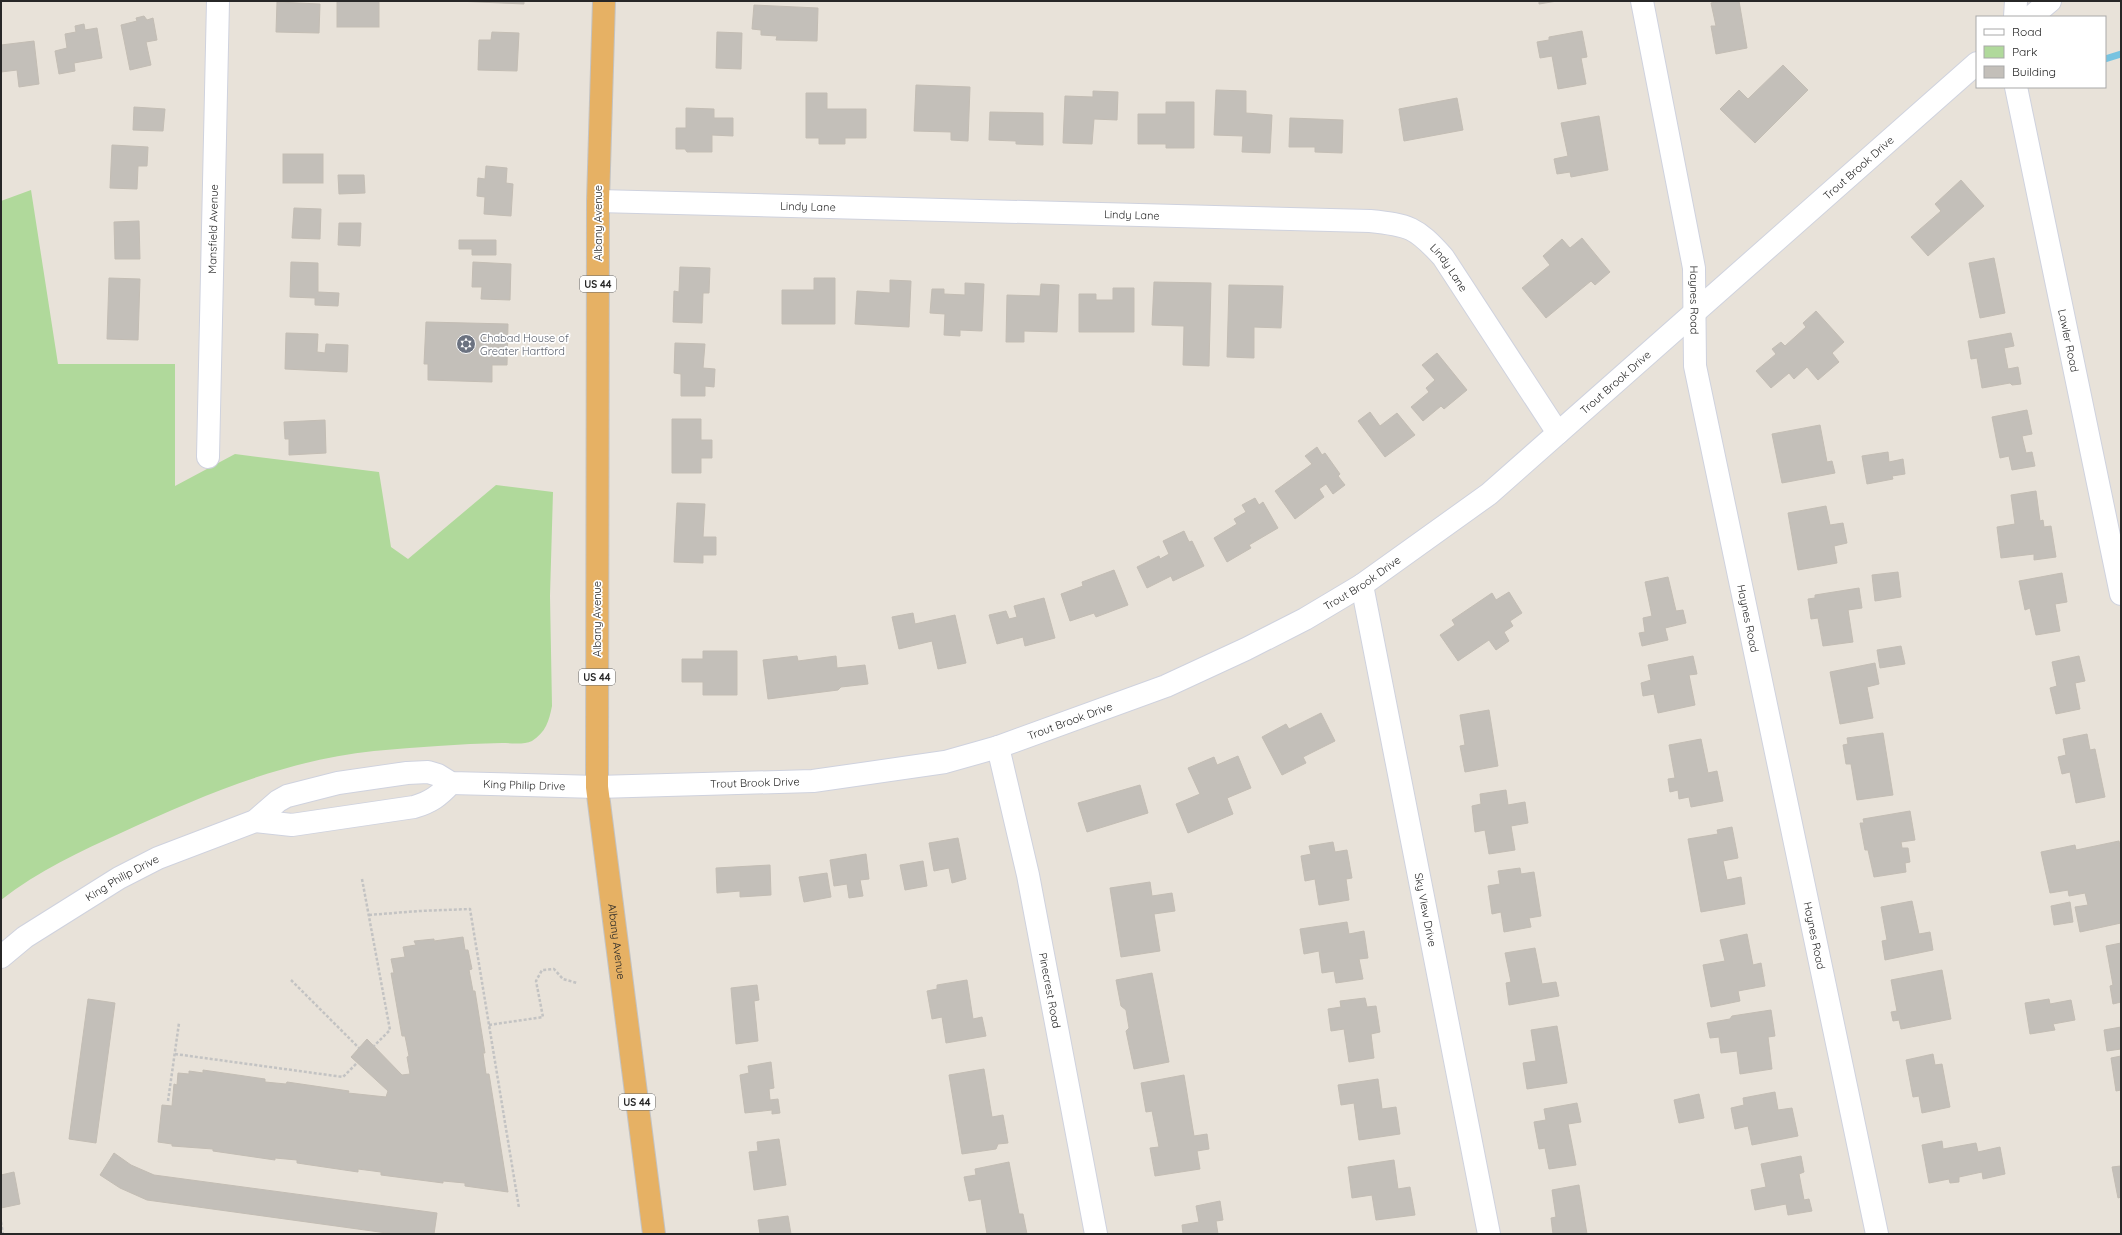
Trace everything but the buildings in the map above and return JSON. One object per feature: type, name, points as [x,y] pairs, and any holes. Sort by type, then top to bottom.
[{"type":"highway","name":"Albany Avenue","points":[[604,1],[598,201],[597,787],[654,1234]]},
{"type":"street","name":"Mansfield Avenue","points":[[208,457],[218,1]]},
{"type":"street","name":"Haynes Road","points":[[1642,1],[1694,268],[1693,312],[1695,366],[1877,1234]]},
{"type":"street","points":[[2015,16],[2016,1]]},
{"type":"street","points":[[2032,16],[2050,1]]},
{"type":"street","name":"Trout Brook Drive","points":[[597,787],[814,782],[945,762],[998,748],[1166,686],[1246,649],[1305,619],[1362,586],[1489,494],[1693,312],[1976,64]]},
{"type":"street","name":"Lawler Road","points":[[2016,88],[2121,594]]},
{"type":"street","name":"Lindy Lane","points":[[598,201],[1362,221],[1400,224],[1414,229],[1443,257],[1558,433]]},
{"type":"street","name":"Sky View Drive","points":[[1362,586],[1489,1234]]},
{"type":"street","name":"Pinecrest Road","points":[[998,748],[1028,875],[1096,1234]]},
{"type":"street","name":"King Philip Drive","points":[[1,957],[25,937],[119,878],[158,858],[256,821],[278,801],[287,796],[338,783],[400,774],[428,772],[438,775],[451,783],[597,787]]},
{"type":"street","name":"King Philip Drive","points":[[256,821],[292,825],[414,806],[428,803],[438,797],[451,783]]},
{"type":"path","points":[[362,879],[390,1030],[374,1046]]},
{"type":"path","points":[[369,915],[470,909],[518,1208]]},
{"type":"path","points":[[489,1025],[543,1017],[536,981],[542,970],[554,969],[563,979],[577,983]]},
{"type":"path","points":[[291,980],[359,1048]]},
{"type":"path","points":[[168,1101],[178,1023]]},
{"type":"path","points":[[175,1054],[343,1077],[357,1063]]},
{"type":"path","points":[[1,1222],[3,1234]]},
{"type":"green space","points":[[31,190],[58,364],[175,364],[175,486],[235,454],[379,472],[391,547],[408,559],[496,485],[553,492],[550,596],[552,706],[550,717],[546,726],[537,738],[529,742],[521,743],[454,745],[374,751],[309,762],[277,771],[214,792],[153,818],[60,862],[1,900],[1,201]]},
{"type":"waterway","points":[[2106,59],[2121,54]]},
{"type":"place","name":"Chabad House of Greater Hartford","points":[[466,344]]}]
